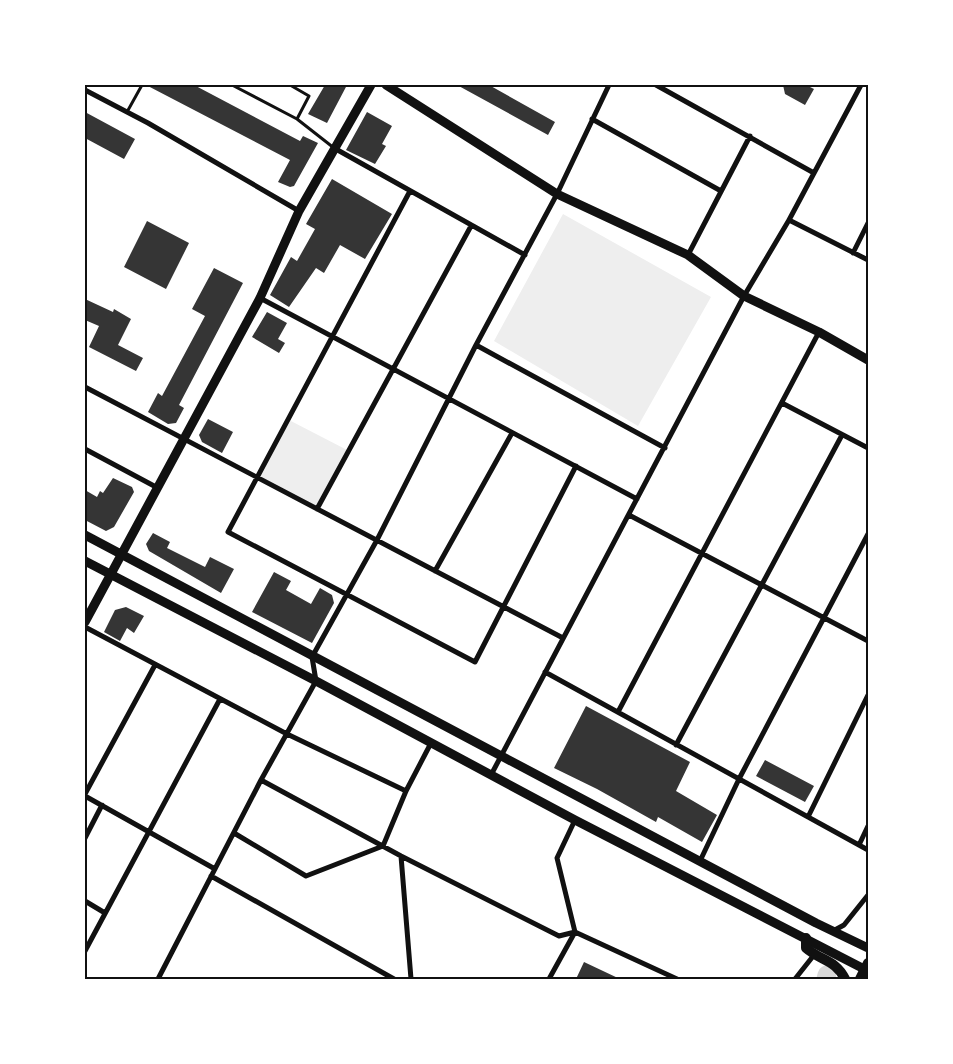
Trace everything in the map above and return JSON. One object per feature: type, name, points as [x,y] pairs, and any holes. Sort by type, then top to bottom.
[{"type":"main road","points":[[806,938],[806,948],[814,955],[838,966],[845,979]]},
{"type":"main road","points":[[860,979],[867,968]]},
{"type":"street","points":[[85,622],[156,487],[260,298],[299,211],[371,85]]},
{"type":"street","points":[[386,85],[557,194],[688,255],[744,296],[820,332],[868,360]]},
{"type":"street","points":[[158,979],[261,780],[316,681],[312,657],[377,540],[476,345],[557,194],[609,85]]},
{"type":"street","points":[[656,85],[814,173]]},
{"type":"street","points":[[491,775],[744,296],[789,220],[862,85]]},
{"type":"street","points":[[85,90],[127,112],[299,211]]},
{"type":"street","points":[[592,119],[721,191]]},
{"type":"street","points":[[688,255],[750,136]]},
{"type":"street","points":[[334,148],[525,255]]},
{"type":"street","points":[[410,192],[228,532],[348,593],[475,662],[576,466]]},
{"type":"street","points":[[789,220],[868,260]]},
{"type":"street","points":[[853,252],[868,223]]},
{"type":"street","points":[[317,509],[471,226]]},
{"type":"street","points":[[260,298],[332,335],[391,370],[449,398],[637,499]]},
{"type":"street","points":[[618,712],[820,332]]},
{"type":"street","points":[[476,345],[665,448]]},
{"type":"street","points":[[85,386],[257,479],[563,638]]},
{"type":"street","points":[[782,403],[868,448]]},
{"type":"street","points":[[435,571],[512,433]]},
{"type":"street","points":[[676,745],[842,435]]},
{"type":"street","points":[[85,449],[156,487]]},
{"type":"street","points":[[629,515],[868,641]]},
{"type":"street","points":[[700,861],[739,779],[868,534]]},
{"type":"street","points":[[85,535],[312,657],[502,754],[700,861],[868,948]]},
{"type":"street","points":[[85,561],[316,681],[575,820],[867,968]]},
{"type":"street","points":[[85,627],[220,700],[406,791]]},
{"type":"street","points":[[156,666],[85,795],[215,869]]},
{"type":"street","points":[[544,672],[868,850]]},
{"type":"street","points":[[808,817],[868,695]]},
{"type":"street","points":[[85,951],[220,700]]},
{"type":"street","points":[[234,833],[306,876],[383,846],[406,791],[432,743]]},
{"type":"street","points":[[261,780],[402,856],[559,936],[575,932],[677,979]]},
{"type":"street","points":[[85,838],[102,805]]},
{"type":"street","points":[[548,979],[575,932],[557,858],[575,820]]},
{"type":"street","points":[[859,845],[868,826]]},
{"type":"street","points":[[402,856],[411,979]]},
{"type":"street","points":[[211,876],[394,979]]},
{"type":"street","points":[[833,931],[844,925],[868,895]]},
{"type":"street","points":[[85,901],[105,913]]},
{"type":"street","points":[[795,979],[814,955]]},
{"type":"lane","points":[[127,112],[142,85]]},
{"type":"lane","points":[[232,85],[297,119],[334,148]]},
{"type":"lane","points":[[290,85],[309,96],[297,119]]},
{"type":"shaded area","points":[[563,214],[711,297],[638,426],[494,341]]},
{"type":"shaded area","points":[[287,419],[349,451],[317,509],[257,479]]},
{"type":"building","points":[[146,85],[194,85],[300,141],[303,136],[318,143],[294,186],[290,187],[278,182],[290,160]]},
{"type":"building","points":[[325,85],[347,85],[327,123],[308,114]]},
{"type":"building","points":[[457,85],[489,85],[555,122],[548,135]]},
{"type":"building","points":[[783,85],[806,85],[814,89],[805,105],[785,94]]},
{"type":"building","points":[[85,112],[135,139],[124,159],[85,138]]},
{"type":"building","points":[[367,112],[392,126],[382,144],[386,146],[375,164],[346,150]]},
{"type":"building","points":[[332,179],[392,214],[365,259],[340,245],[324,273],[316,268],[289,307],[270,295],[291,257],[297,261],[315,229],[306,224]]},
{"type":"building","points":[[147,221],[189,243],[166,289],[124,267]]},
{"type":"building","points":[[214,268],[243,283],[179,405],[184,408],[176,423],[168,424],[148,412],[158,393],[162,396],[205,316],[192,309]]},
{"type":"building","points":[[85,299],[113,312],[114,309],[131,319],[118,345],[143,358],[136,371],[89,347],[99,326],[85,320]]},
{"type":"building","points":[[267,312],[287,323],[278,339],[285,343],[279,353],[252,337]]},
{"type":"building","points":[[208,419],[233,432],[222,453],[202,442],[199,435]]},
{"type":"building","points":[[113,478],[132,487],[134,492],[114,527],[106,531],[85,520],[85,490],[97,497],[100,491],[103,493]]},
{"type":"building","points":[[153,533],[170,542],[167,548],[205,567],[210,557],[234,569],[221,593],[149,551],[146,544]]},
{"type":"building","points":[[274,572],[291,581],[286,590],[311,604],[320,588],[332,595],[334,603],[312,643],[252,612]]},
{"type":"building","points":[[126,607],[144,616],[134,633],[127,628],[120,641],[104,632],[115,610]]},
{"type":"building","points":[[586,706],[690,762],[676,791],[717,815],[702,842],[658,817],[656,822],[597,789],[554,768]]},
{"type":"building","points":[[765,760],[814,786],[805,802],[756,776]]},
{"type":"building","points":[[584,962],[620,979],[576,979]]},
{"type":"waterway","points":[[826,979],[827,975]]}]
